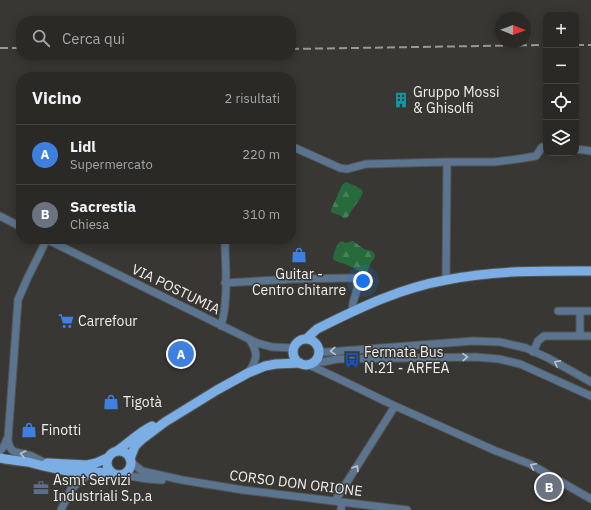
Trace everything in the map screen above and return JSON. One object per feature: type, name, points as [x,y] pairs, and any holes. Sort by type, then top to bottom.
[{"type":"main road","points":[[276,364],[294,350],[298,342],[306,339],[317,329],[352,311],[404,291],[446,280],[469,276],[508,272],[591,271]]},
{"type":"main road","points":[[107,458],[106,464],[108,470],[116,476],[123,475],[130,468],[131,460],[138,443],[165,422],[218,390],[248,373],[265,366],[276,364],[312,363],[318,356],[317,347],[321,333],[331,323]]},
{"type":"main road","points":[[306,339],[310,340],[317,347]]},
{"type":"main road","points":[[294,350],[294,357],[297,361],[312,363]]},
{"type":"main road","points":[[87,470],[107,458],[111,453],[117,451],[139,433],[165,422]]},
{"type":"main road","points":[[117,451],[124,452],[131,460]]},
{"type":"main road","points":[[0,458],[28,462],[83,465],[87,470]]},
{"type":"main road","points":[[28,462],[57,470],[87,470],[111,473]]},
{"type":"street","points":[[296,148],[340,168],[347,169],[366,164],[494,162],[536,156],[543,148]]},
{"type":"street","points":[[579,149],[591,151]]},
{"type":"street","points":[[446,280],[447,162]]},
{"type":"street","points":[[0,216],[16,224]]},
{"type":"street","points":[[44,244],[18,300],[8,439],[12,450],[45,463]]},
{"type":"street","name":"VIA POSTUMIA","points":[[52,244],[250,340],[272,347],[294,350]]},
{"type":"street","points":[[221,326],[224,312],[226,283],[225,244]]},
{"type":"street","points":[[226,283],[294,279],[354,278],[357,280],[358,286],[352,303],[352,311]]},
{"type":"street","points":[[558,311],[591,310]]},
{"type":"street","points":[[580,311],[580,336]]},
{"type":"street","points":[[533,352],[538,341],[544,336],[591,336]]},
{"type":"street","points":[[248,373],[256,358],[254,346],[250,340]]},
{"type":"street","points":[[317,347],[323,352],[328,352],[473,341],[500,342],[526,348],[548,358],[591,382]]},
{"type":"street","points":[[312,363],[337,359],[475,357],[499,359],[520,364],[591,396]]},
{"type":"street","points":[[312,363],[328,373],[394,406],[496,451],[530,464],[591,499]]},
{"type":"street","points":[[312,363],[323,367],[328,373]]},
{"type":"street","points":[[341,510],[339,501],[394,406]]},
{"type":"street","points":[[0,451],[8,439]]},
{"type":"street","name":"CORSO DON ORIONE","points":[[131,460],[142,471],[182,480],[243,490],[407,510]]},
{"type":"street","points":[[62,510],[72,489],[87,470]]},
{"type":"street","name":"CORSO DON ORIONE","points":[[123,475],[148,479],[182,480]]},
{"type":"green space","points":[[346,182],[361,189],[363,192],[348,217],[344,218],[331,212],[331,210],[342,185]]},
{"type":"green space","points":[[341,241],[346,243],[353,241],[364,249],[372,251],[375,255],[367,273],[363,274],[350,266],[333,259],[334,252]]},
{"type":"railway","points":[[296,49],[543,45]]},
{"type":"railway","points":[[579,45],[591,45]]},
{"type":"railway","points":[[0,48],[16,48]]},
{"type":"place","name":"Gruppo Mossi & Ghisolfi","points":[[401,100]]},
{"type":"place","name":"Guitar - Centro chitarre","points":[[299,255]]},
{"type":"place","name":"Carrefour","points":[[66,321]]},
{"type":"place","name":"Lidl","points":[[181,354]]},
{"type":"place","name":"Fermata Bus N.21 - ARFEA","points":[[352,360]]},
{"type":"place","name":"Tigotà","points":[[111,402]]},
{"type":"place","name":"Finotti","points":[[29,430]]},
{"type":"place","name":"Sacrestia","points":[[549,487]]},
{"type":"place","name":"Asmt Servizi Industriali S.p.a","points":[[41,488]]}]
